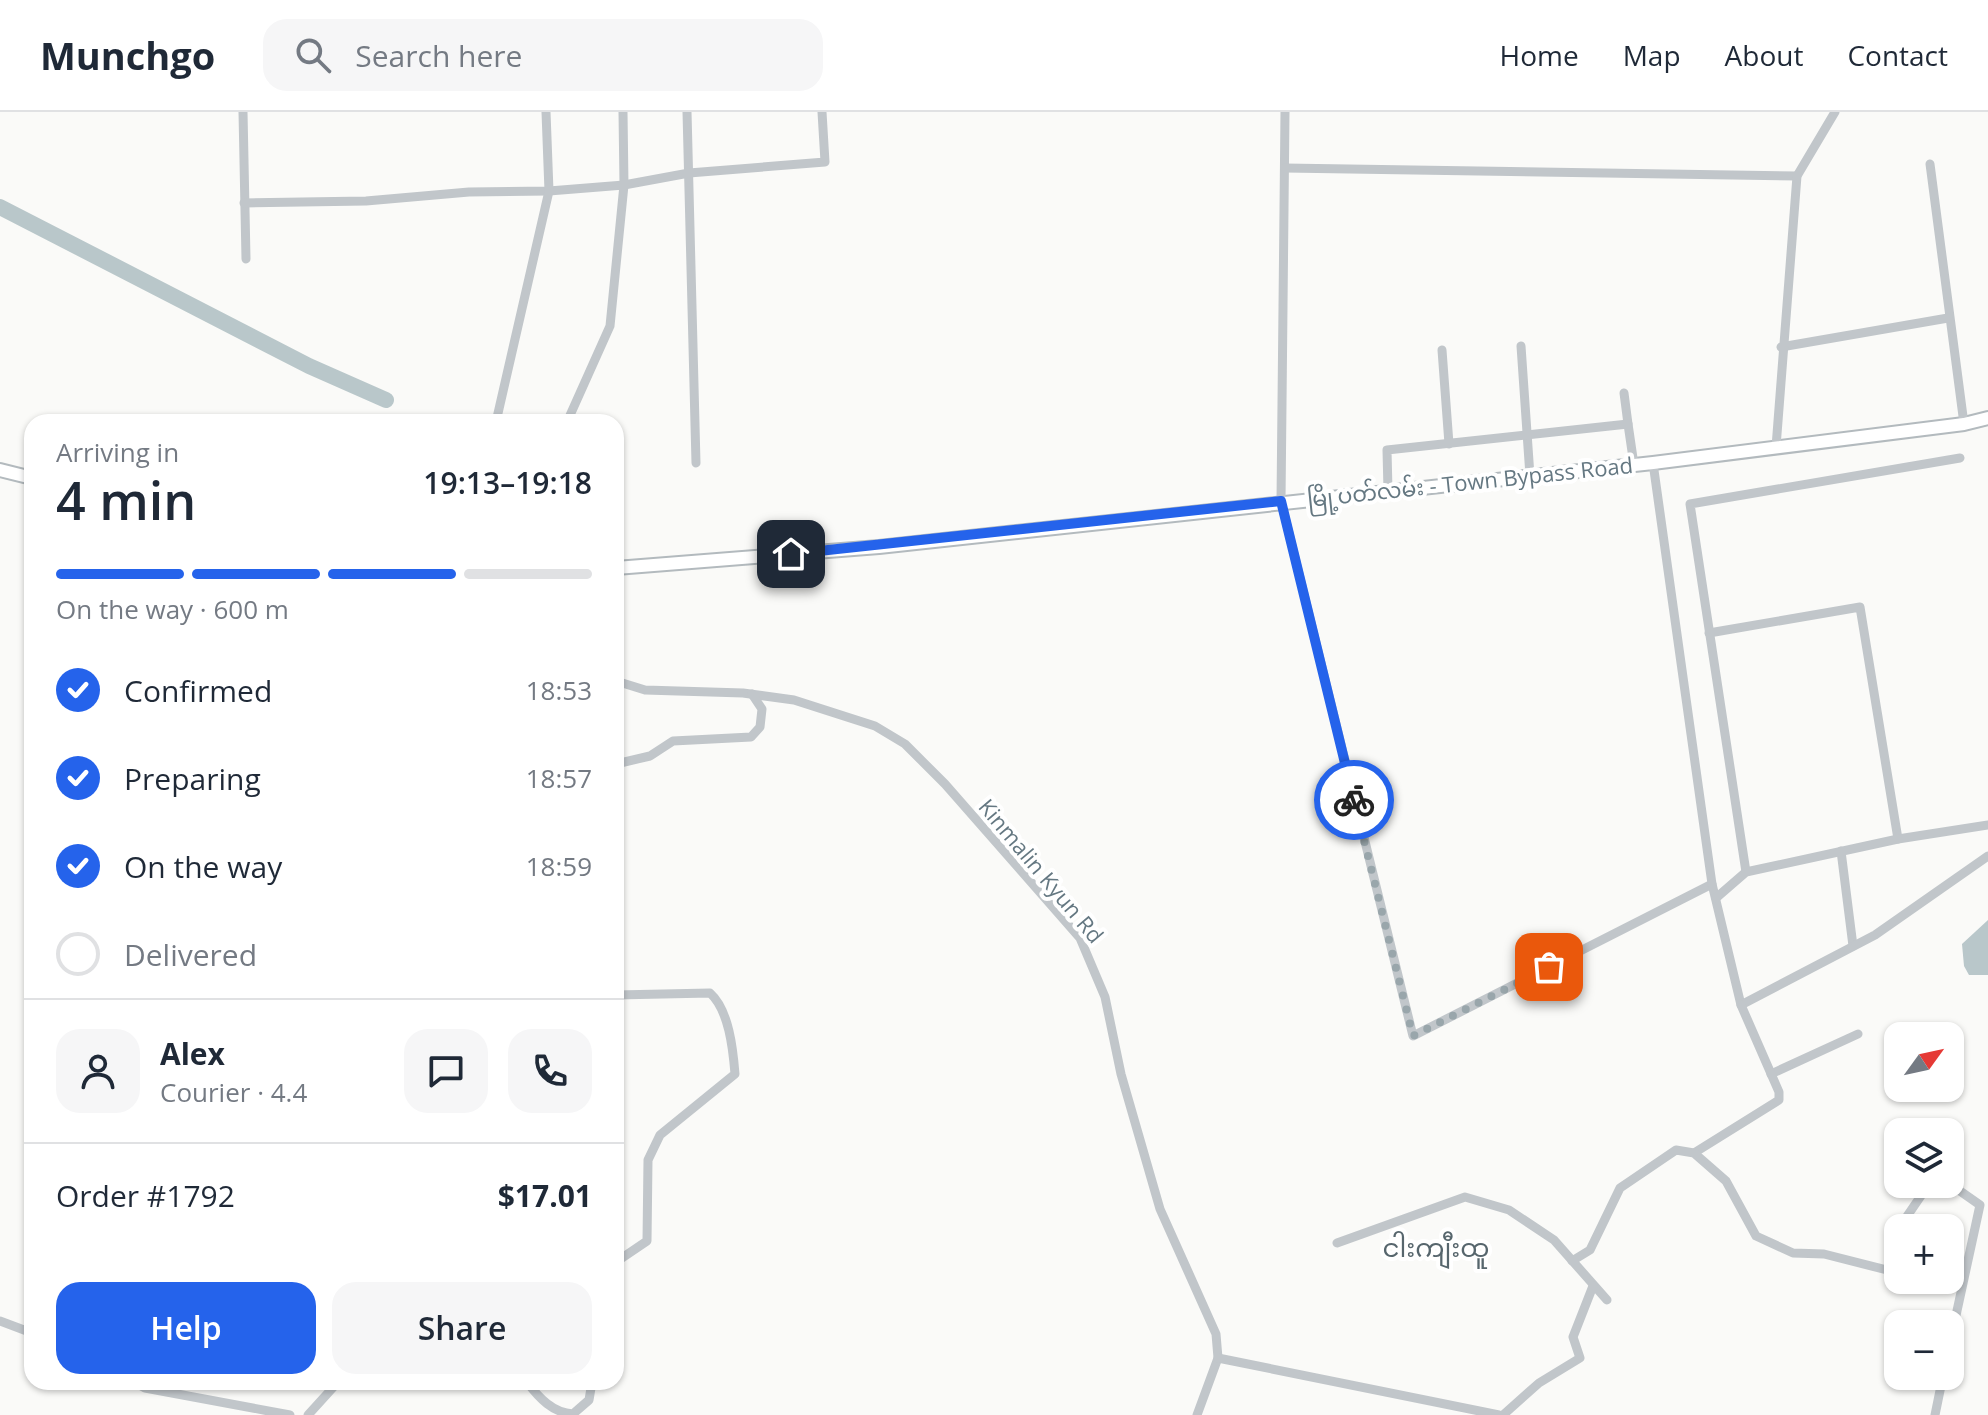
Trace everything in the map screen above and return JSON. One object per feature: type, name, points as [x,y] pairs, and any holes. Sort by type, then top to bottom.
[{"type":"main road","name":"မြို့ပတ်လမ်း - Town Bypass Road","points":[[624,567],[879,547],[1653,463],[1964,424],[1988,418]]},
{"type":"main road","points":[[0,470],[24,476]]},
{"type":"street","points":[[243,112],[246,259]]},
{"type":"street","points":[[498,414],[549,191],[546,112]]},
{"type":"street","points":[[571,414],[610,326],[624,185],[623,112]]},
{"type":"street","points":[[687,112],[696,463]]},
{"type":"street","points":[[244,203],[366,201],[469,192],[549,191],[624,185],[689,173],[825,162],[822,112]]},
{"type":"street","points":[[1285,112],[1281,501],[1413,1036],[1712,884]]},
{"type":"street","points":[[1776,447],[1781,347],[1797,176],[1835,112]]},
{"type":"street","points":[[1930,164],[1964,424]]},
{"type":"street","points":[[1285,168],[1797,176]]},
{"type":"street","points":[[1781,347],[1948,318]]},
{"type":"street","points":[[1521,346],[1530,476]]},
{"type":"street","points":[[1442,350],[1449,444]]},
{"type":"street","points":[[1624,393],[1634,465]]},
{"type":"street","points":[[1388,491],[1387,450],[1628,424]]},
{"type":"street","points":[[1746,872],[1690,504],[1960,458]]},
{"type":"street","points":[[1653,463],[1712,884],[1741,1005],[1779,1100],[1694,1153]]},
{"type":"street","points":[[1709,633],[1860,607],[1898,839]]},
{"type":"street","name":"Kinmalin Kyun Rd","points":[[624,683],[645,690],[752,694],[794,700],[875,726],[905,744],[1080,938],[1105,997],[1121,1074],[1160,1209],[1216,1334],[1218,1358]]},
{"type":"street","points":[[624,762],[650,756],[673,741],[751,737],[760,727],[762,709],[752,694]]},
{"type":"street","points":[[1716,898],[1746,872],[1898,839],[1988,825]]},
{"type":"street","points":[[1841,851],[1853,946]]},
{"type":"street","points":[[1741,1005],[1875,935],[1988,856]]},
{"type":"street","points":[[624,995],[710,993],[716,999],[732,1045],[735,1074],[660,1135],[648,1160],[647,1241],[624,1257]]},
{"type":"street","points":[[1771,1074],[1858,1034]]},
{"type":"street","points":[[1572,1261],[1590,1250],[1620,1188],[1676,1150],[1694,1153],[1726,1181],[1756,1236],[1793,1253],[1824,1254],[1884,1269]]},
{"type":"street","points":[[1957,1310],[1980,1205],[1964,1194]]},
{"type":"street","points":[[1337,1243],[1465,1197],[1509,1210],[1554,1240],[1607,1300]]},
{"type":"street","points":[[1197,1415],[1218,1358],[1501,1415],[1539,1383],[1580,1358],[1573,1337],[1593,1286]]},
{"type":"street","points":[[0,1321],[24,1330]]},
{"type":"street","points":[[156,1390],[290,1415]]},
{"type":"street","points":[[308,1415],[331,1390]]},
{"type":"street","points":[[533,1390],[561,1414],[573,1414],[589,1400],[591,1390]]},
{"type":"street","points":[[1935,1415],[1940,1390]]},
{"type":"shaded area","points":[[1988,920],[1988,975],[1969,975],[1964,966],[1962,944]]},
{"type":"waterway","points":[[0,207],[309,366],[386,400]]},
{"type":"way so far","points":[[1354,800],[1413,1036],[1549,967]]},
{"type":"district","name":"ငါးကျီးထူ","points":[[1436,1248]]},
{"type":"route","points":[[791,554],[879,547],[1281,501],[1354,800]]}]
